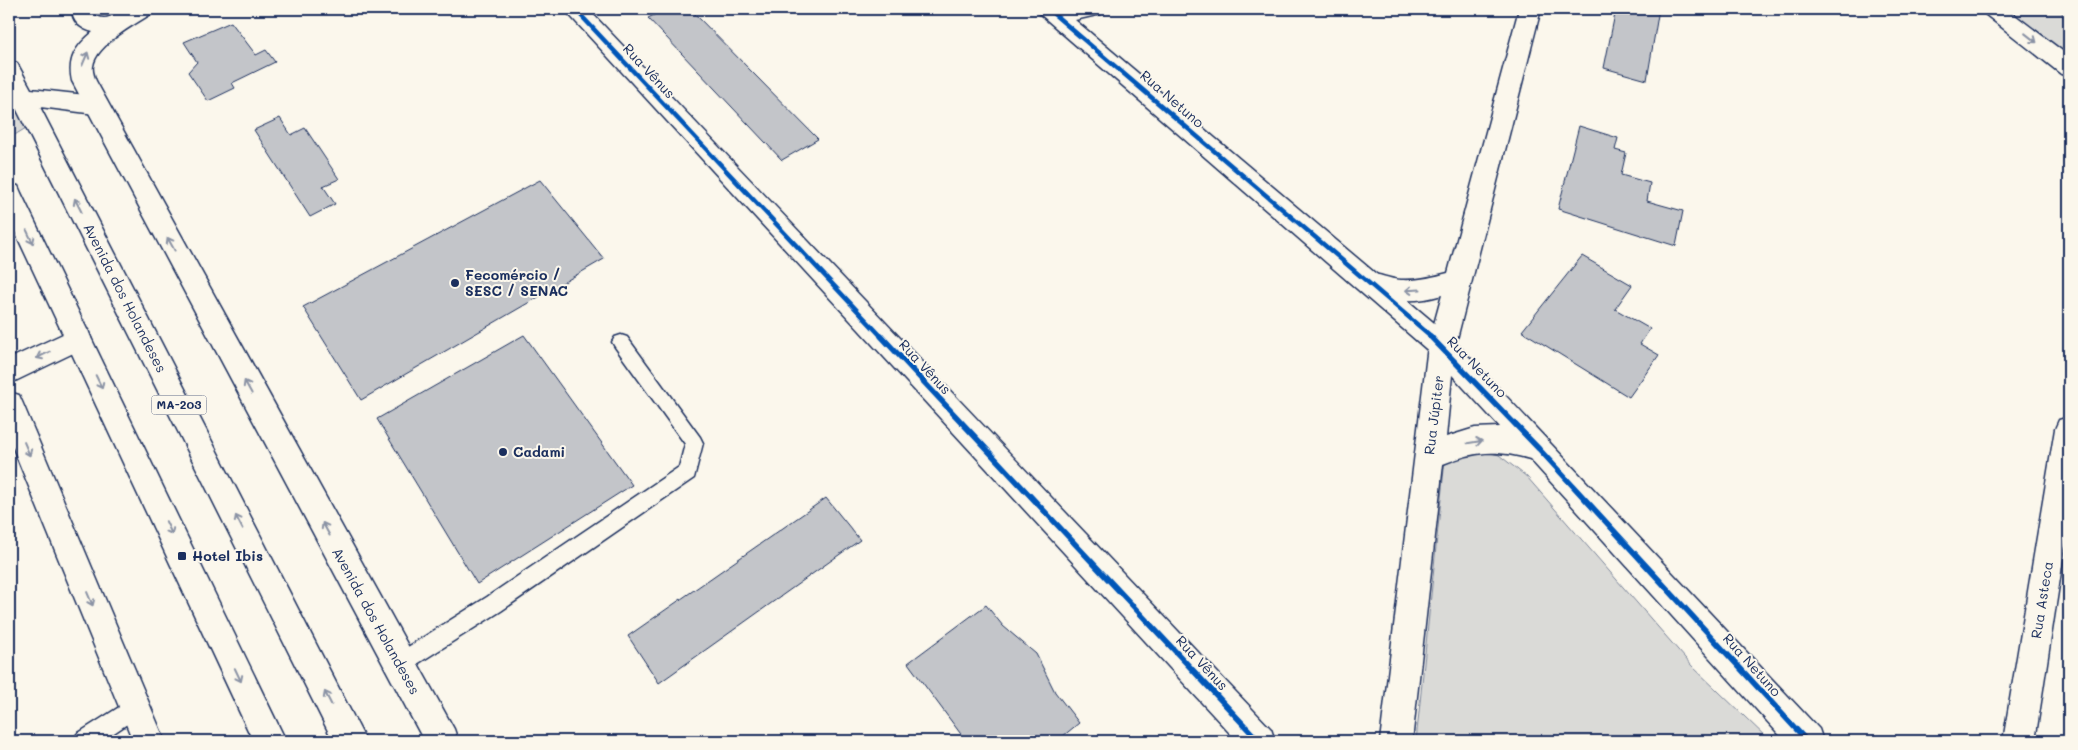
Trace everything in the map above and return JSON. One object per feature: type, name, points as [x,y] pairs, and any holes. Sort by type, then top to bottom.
[{"type":"street","points":[[83,9],[82,16],[92,24],[107,25],[133,15]]},
{"type":"street","name":"Rua Vênus","points":[[575,9],[1259,741]]},
{"type":"street","points":[[1049,10],[1079,13],[1093,9]]},
{"type":"street","points":[[1089,43],[1104,9]]},
{"type":"street","name":"Rua Júpiter","points":[[1396,741],[1442,346],[1530,9]]},
{"type":"street","points":[[1993,9],[2069,68]]},
{"type":"street","name":"Rua Netuno","points":[[1049,10],[1442,346],[1807,741]]},
{"type":"street","name":"Avenida dos Holandeses","points":[[133,15],[95,43],[89,50],[81,66],[84,81],[95,105],[442,741]]},
{"type":"street","name":"Avenida dos Holandeses","points":[[9,69],[350,741]]},
{"type":"street","points":[[22,96],[95,105]]},
{"type":"street","points":[[9,193],[270,741]]},
{"type":"street","points":[[1368,282],[1384,289],[1409,291],[1428,289],[1459,280]]},
{"type":"street","points":[[9,372],[78,338]]},
{"type":"street","points":[[9,404],[149,741]]},
{"type":"street","name":"Rua Asteca","points":[[2019,741],[2069,428]]},
{"type":"street","points":[[1429,456],[1477,440],[1504,440],[1539,449]]},
{"type":"lane","points":[[400,664],[494,604],[687,472],[694,443],[621,342]]},
{"type":"lane","points":[[84,741],[134,707]]},
{"type":"shaded area","points":[[2002,9],[2061,9],[2069,38],[2069,53],[2059,51]]},
{"type":"shaded area","points":[[9,96],[26,128],[13,136],[9,128]]},
{"type":"shaded area","points":[[1473,448],[1499,455],[1527,477],[1692,666],[1770,741],[1416,741],[1445,460]]},
{"type":"building","points":[[666,9],[690,9],[818,139],[782,160],[648,18]]},
{"type":"building","points":[[1616,9],[1659,9],[1647,80],[1604,68]]},
{"type":"building","points":[[231,22],[256,55],[266,50],[275,62],[232,83],[235,88],[208,101],[188,72],[197,62],[184,42]]},
{"type":"building","points":[[280,118],[291,135],[305,128],[339,179],[323,186],[335,204],[310,217],[254,130]]},
{"type":"building","points":[[1579,126],[1618,138],[1615,150],[1626,153],[1621,175],[1650,183],[1647,201],[1683,211],[1676,246],[1558,209]]},
{"type":"building","name":"Fecomércio / SESC / SENAC","points":[[540,180],[604,259],[361,400],[303,307]]},
{"type":"building","points":[[1582,256],[1632,285],[1615,309],[1650,329],[1640,344],[1659,355],[1629,397],[1522,331]]},
{"type":"building","name":"Cadami","points":[[524,335],[632,485],[477,584],[377,419]]},
{"type":"building","points":[[826,498],[860,540],[659,683],[628,636]]},
{"type":"building","points":[[986,605],[1003,626],[1036,654],[1055,692],[1079,723],[1057,741],[966,741],[908,663]]},
{"type":"cycle path","points":[[575,9],[1259,741]]},
{"type":"cycle path","points":[[1048,9],[1442,346],[1807,741]]},
{"type":"place","name":"Fecomércio / SESC / SENAC","points":[[455,283]]},
{"type":"place","name":"Cadami","points":[[503,452]]},
{"type":"place","name":"Hotel Ibis","points":[[182,556]]}]
